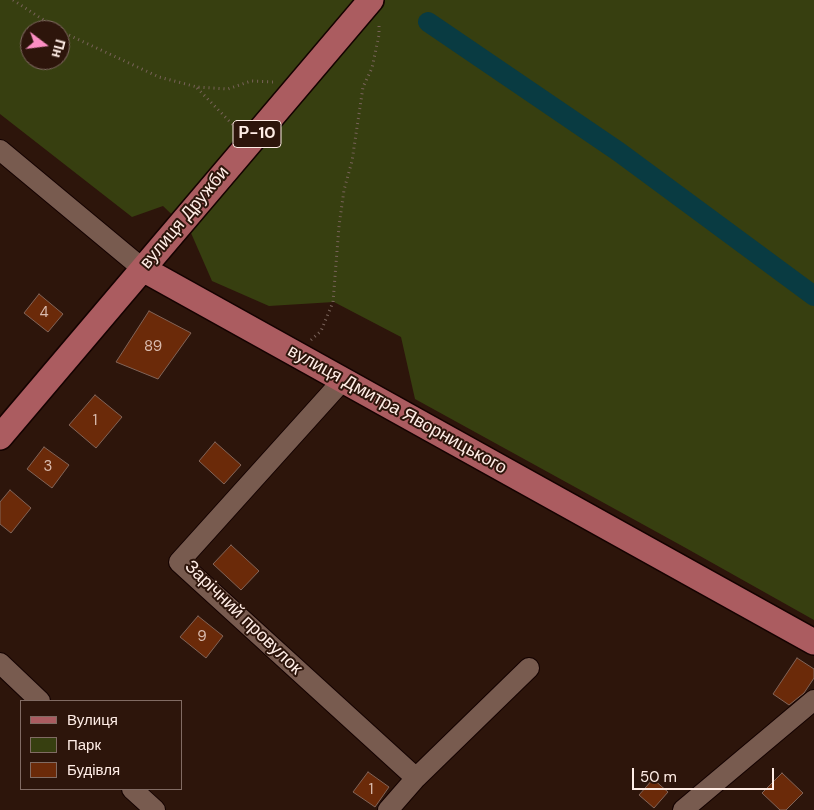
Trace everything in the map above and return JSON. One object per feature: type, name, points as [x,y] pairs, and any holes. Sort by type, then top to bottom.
[{"type":"main road","name":"вулиця Дружби","points":[[0,437],[301,83],[375,9]]},
{"type":"main road","name":"вулиця Дмитра Яворницького","points":[[143,269],[814,642]]},
{"type":"street","name":"вулиця Дмитра Яворницького","points":[[0,150],[143,269]]},
{"type":"street","name":"Зарічний провулок","points":[[343,380],[179,562],[416,778]]},
{"type":"street","points":[[0,663],[39,700]]},
{"type":"street","points":[[388,810],[416,778],[529,668]]},
{"type":"street","points":[[683,810],[814,700]]},
{"type":"street","points":[[133,790],[155,810]]},
{"type":"path","points":[[12,0],[43,20]]},
{"type":"path","points":[[296,354],[321,331],[334,302],[339,226],[344,190],[352,161],[362,87],[372,68],[379,35],[375,9]]},
{"type":"path","points":[[70,35],[159,77],[196,87],[228,89],[252,81],[301,83]]},
{"type":"path","points":[[196,87],[250,142]]},
{"type":"green space","points":[[0,0],[814,0],[814,620],[415,399],[401,337],[334,302],[269,306],[212,281],[191,233],[163,206],[132,217],[0,114]]},
{"type":"building","points":[[39,294],[63,314],[48,332],[24,313]]},
{"type":"building","points":[[149,311],[191,333],[158,379],[116,362]]},
{"type":"building","points":[[95,395],[122,417],[96,448],[69,425]]},
{"type":"building","points":[[215,442],[241,465],[224,484],[199,461]]},
{"type":"building","points":[[44,447],[69,465],[52,488],[27,469]]},
{"type":"building","points":[[10,490],[31,508],[11,533],[0,524],[0,502]]},
{"type":"building","points":[[231,545],[259,571],[241,590],[213,564]]},
{"type":"building","points":[[198,616],[223,636],[206,658],[180,637]]},
{"type":"building","points":[[797,658],[814,669],[814,678],[804,693],[789,705],[773,694]]},
{"type":"building","points":[[368,772],[389,787],[375,807],[353,792]]},
{"type":"building","points":[[782,773],[803,793],[786,810],[780,810],[762,793]]},
{"type":"building","points":[[653,779],[668,792],[654,808],[639,795]]},
{"type":"waterway","points":[[428,22],[619,152],[814,296]]}]
